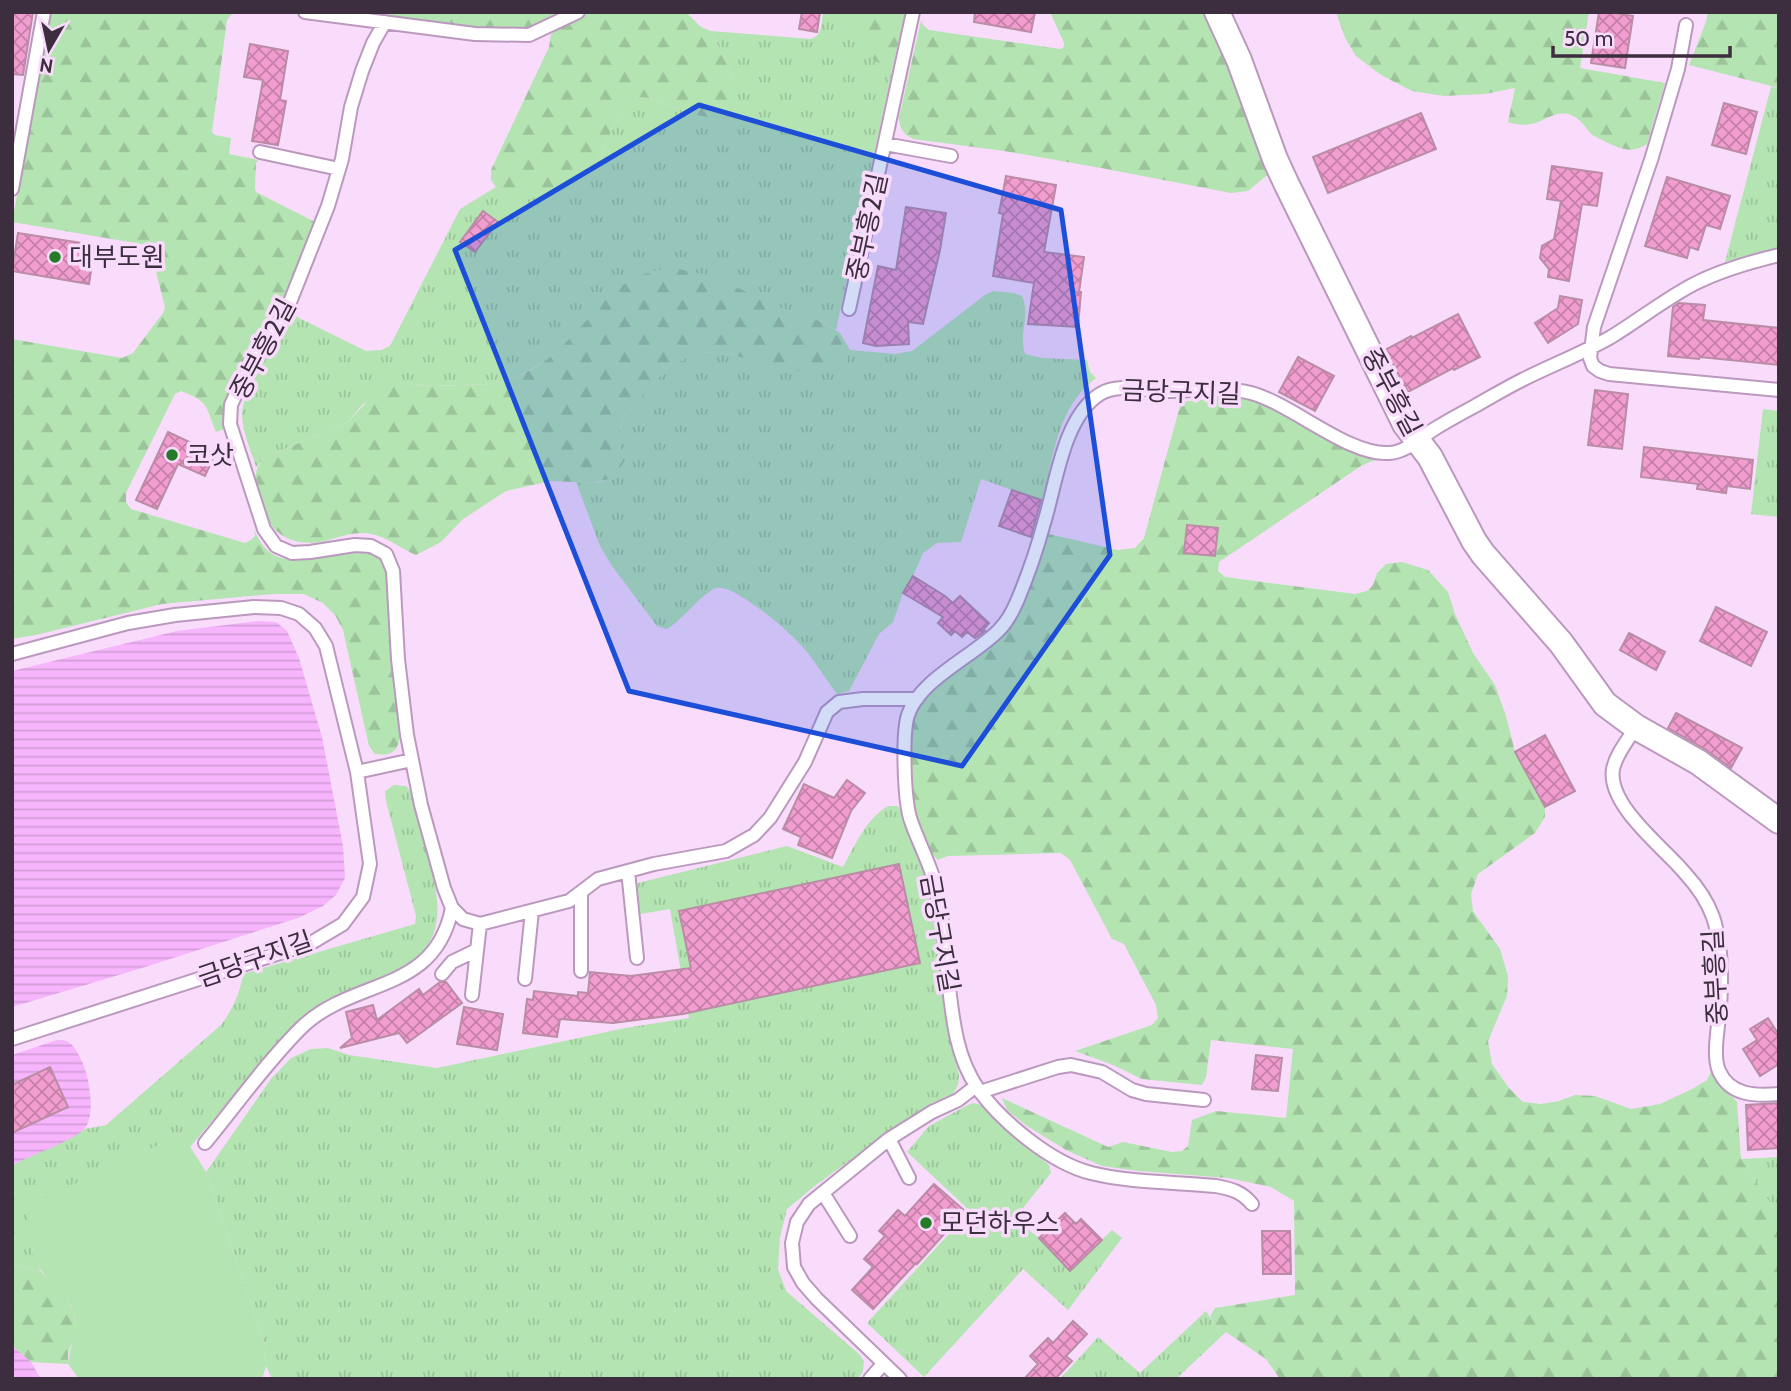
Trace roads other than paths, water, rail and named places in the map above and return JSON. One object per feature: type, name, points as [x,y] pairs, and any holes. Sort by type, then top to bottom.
[{"type":"street","name":"중부흥길","points":[[1217,12],[1239,60],[1286,185],[1405,424],[1430,457],[1483,554],[1561,643],[1605,704],[1636,727],[1698,762],[1779,821]]},
{"type":"lane","points":[[12,189],[17,136],[44,12]]},
{"type":"lane","points":[[306,12],[475,34],[529,35],[578,12]]},
{"type":"lane","name":"중부흥2길","points":[[849,309],[913,12]]},
{"type":"lane","name":"중부흥2길","points":[[385,22],[362,71],[328,206],[290,302],[239,387],[231,405],[230,424],[264,529],[276,546],[292,553],[355,545],[371,546],[386,554],[393,570],[398,659],[412,760]]},
{"type":"lane","points":[[1686,25],[1678,69],[1651,160],[1594,327],[1590,358],[1594,366],[1609,374],[1779,390]]},
{"type":"lane","name":"중부흥2길","points":[[885,144],[951,156]]},
{"type":"lane","points":[[260,152],[339,169]]},
{"type":"lane","name":"금당구지길","points":[[1252,1204],[1243,1194],[1230,1188],[1089,1173],[1064,1163],[1034,1144],[994,1108],[978,1089],[965,1066],[958,1041],[934,879],[909,817],[905,789],[905,733],[908,714],[929,685],[999,631],[1010,616],[1045,523],[1072,431],[1082,412],[1094,398],[1106,390],[1232,390],[1250,393],[1273,401],[1358,447],[1391,453],[1406,449],[1434,429],[1521,381],[1612,336],[1697,282],[1742,264],[1779,255]]},
{"type":"lane","name":"금당구지길","points":[[12,654],[128,623],[175,615],[254,607],[281,608],[299,614],[316,628],[326,646],[357,772],[370,864],[363,897],[343,925],[311,943],[12,1039]]},
{"type":"lane","points":[[357,772],[412,760],[421,805],[452,908],[463,919],[480,924],[569,901],[598,879],[726,851],[754,835],[770,818],[805,762],[827,712],[839,702],[917,699]]},
{"type":"lane","name":"중부흥길","points":[[1636,727],[1619,753],[1612,779],[1637,824],[1683,870],[1703,896],[1713,917],[1721,976],[1718,1070],[1726,1082],[1741,1093],[1759,1096],[1779,1094]]},
{"type":"lane","points":[[628,871],[637,958]]},
{"type":"lane","points":[[581,893],[581,971]]},
{"type":"lane","points":[[205,1143],[303,1027],[326,1010],[398,979],[429,956],[442,940],[452,908]]},
{"type":"lane","points":[[525,979],[532,911]]},
{"type":"lane","points":[[472,995],[480,924]]},
{"type":"lane","points":[[442,974],[452,962],[477,950]]},
{"type":"lane","points":[[900,1379],[817,1299],[794,1267],[792,1244],[796,1222],[809,1204],[890,1139],[932,1112],[978,1089],[1058,1067],[1071,1065],[1102,1072],[1132,1090],[1146,1094],[1204,1100]]},
{"type":"lane","points":[[890,1139],[909,1178]]},
{"type":"lane","points":[[823,1193],[850,1236]]},
{"type":"lane","points":[[870,1379],[883,1364]]},
{"type":"place","name":"대부도원","points":[[55,257]]},
{"type":"place","name":"코삿","points":[[172,455]]},
{"type":"place","name":"모던하우스","points":[[926,1223]]}]
